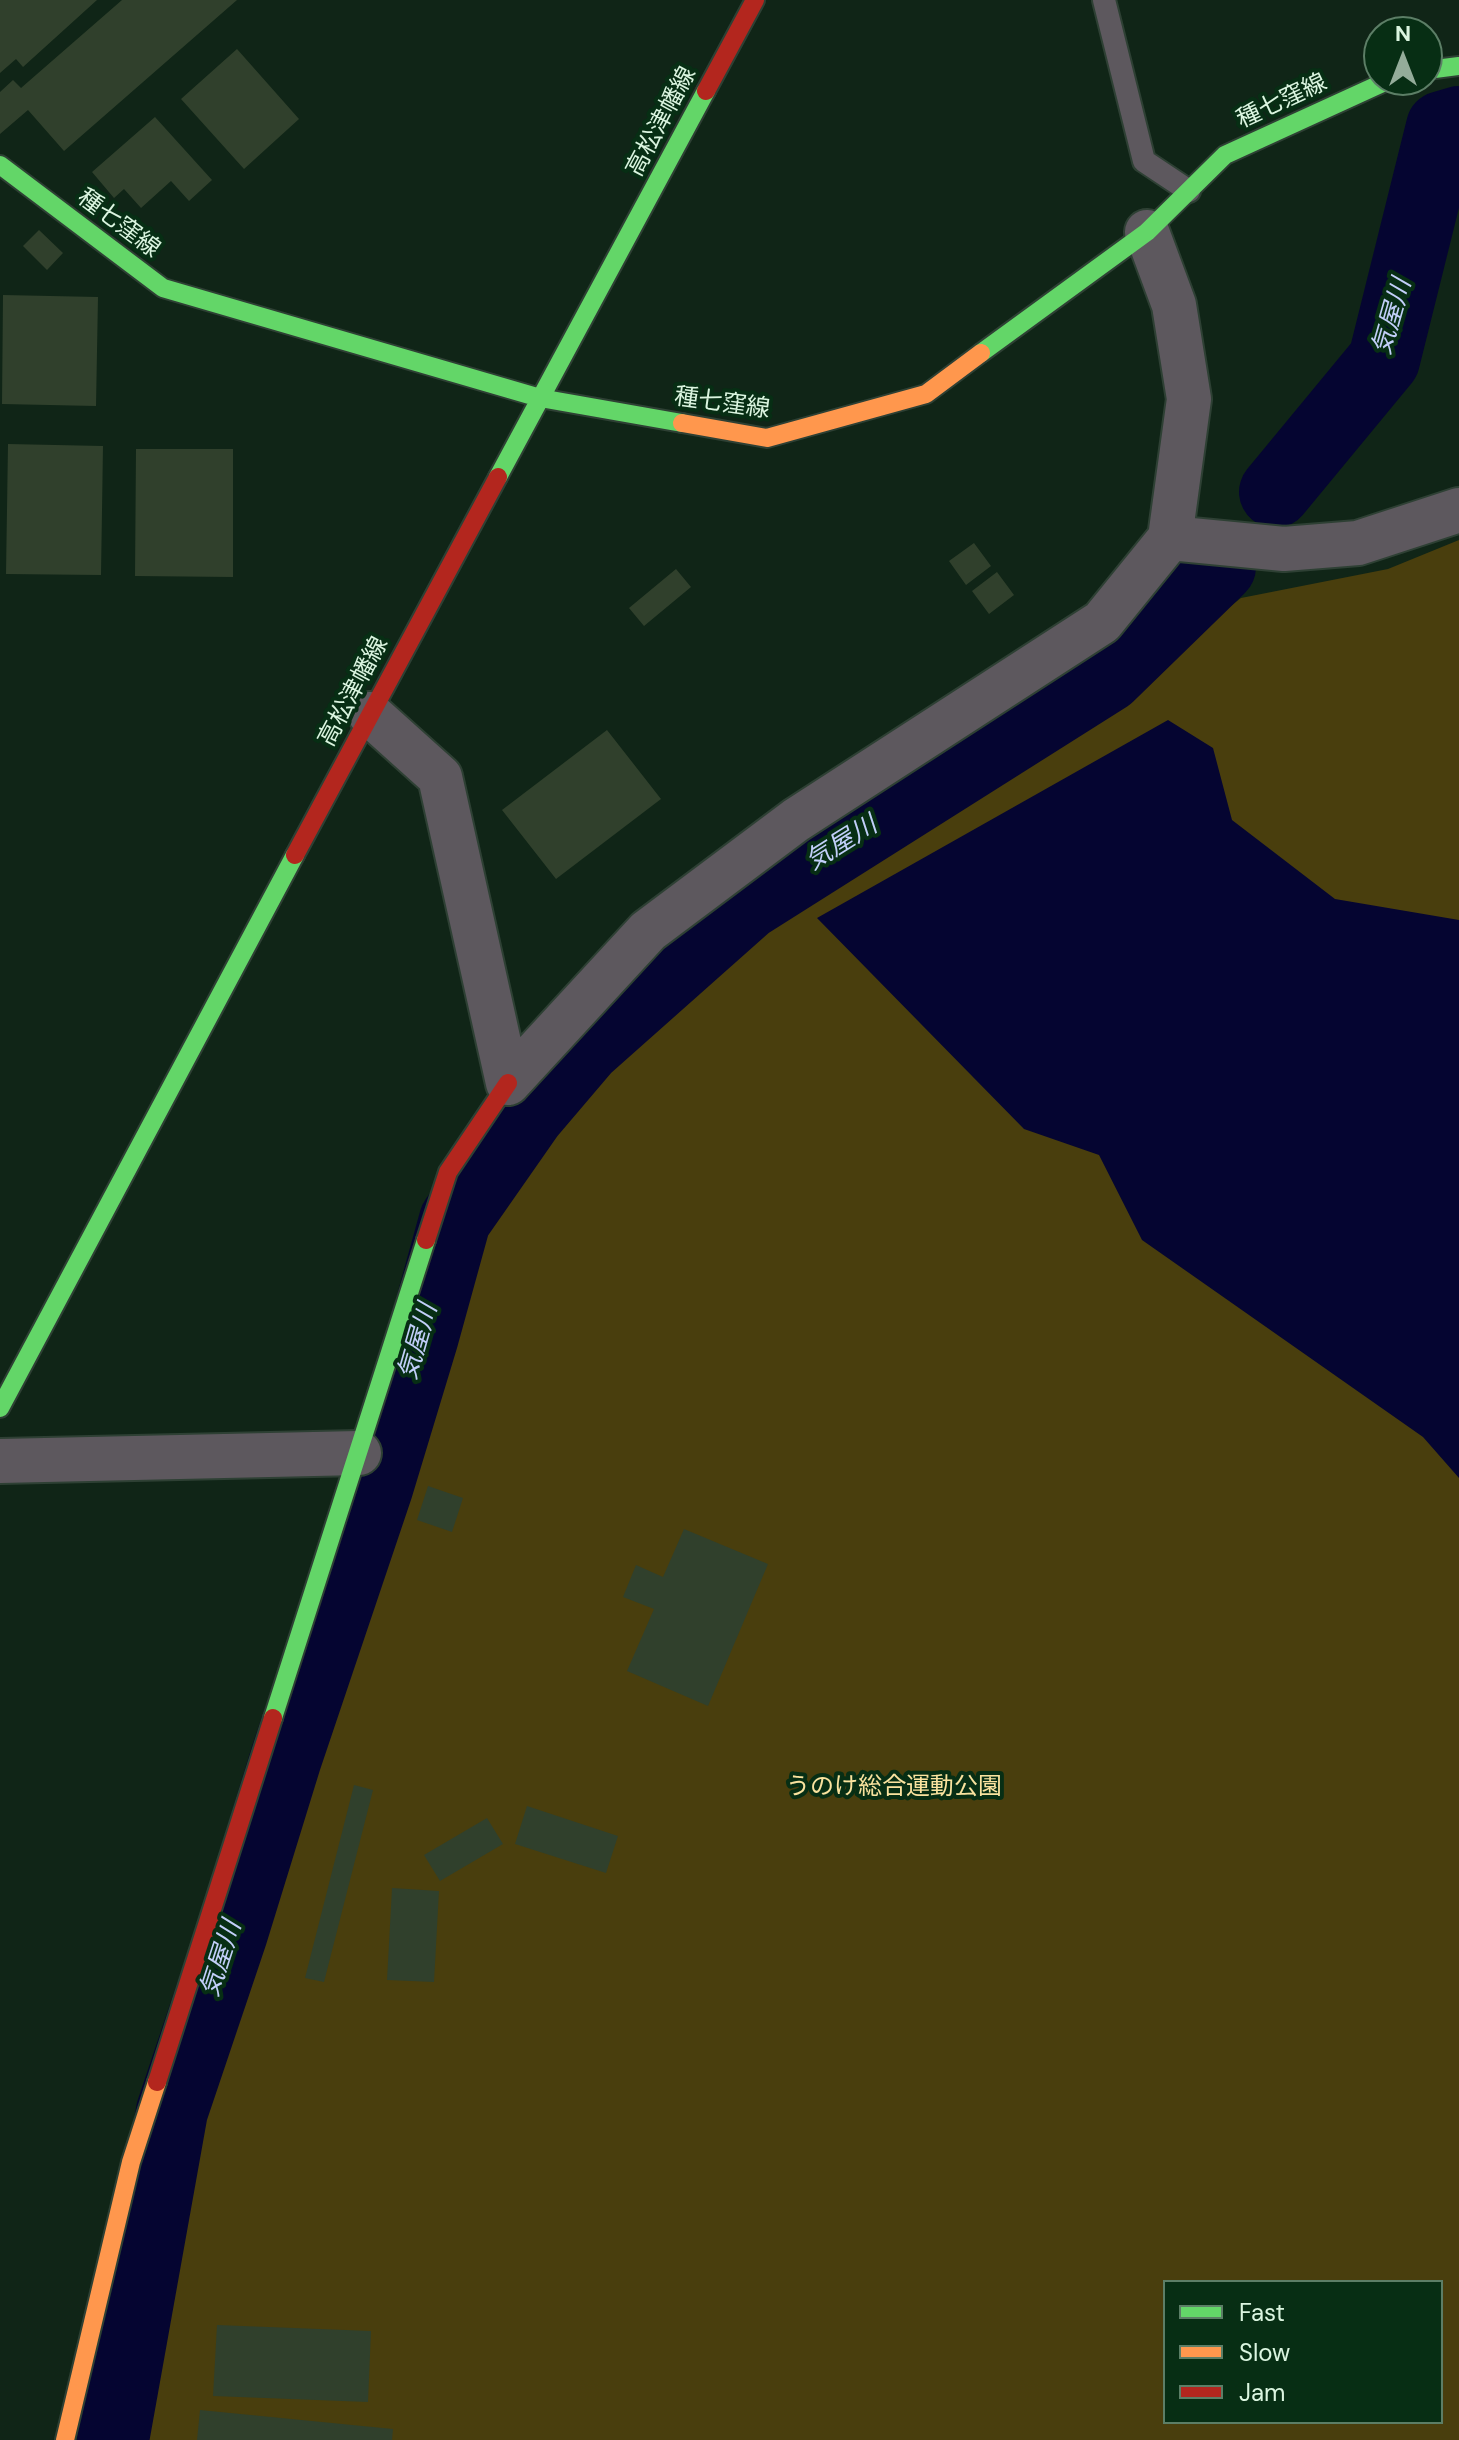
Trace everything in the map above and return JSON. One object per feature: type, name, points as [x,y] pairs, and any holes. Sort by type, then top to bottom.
[{"type":"main road","name":"高松津幡線","points":[[0,1408],[755,0]]},
{"type":"main road","name":"種七窪線","points":[[0,165],[163,288],[540,398],[767,438],[926,394],[1147,232],[1225,155],[1363,92]]},
{"type":"main road","points":[[65,2440],[131,2162],[448,1172],[508,1083]]},
{"type":"street","points":[[508,1083],[648,931],[796,820],[1102,622],[1170,538],[1189,399],[1174,305],[1147,232]]},
{"type":"street","points":[[1170,538],[1284,549],[1358,543],[1459,510]]},
{"type":"street","points":[[370,714],[440,777],[508,1083]]},
{"type":"street","points":[[0,1461],[359,1453]]},
{"type":"lane","points":[[1104,0],[1144,161],[1189,191]]},
{"type":"green space","name":"うのけ総合運動公園","points":[[1459,540],[1459,2440],[138,2440],[199,2126],[396,1494],[472,1230],[604,1057],[718,955],[991,791],[1241,598],[1388,569]]},
{"type":"shaded area","points":[[1168,720],[1213,748],[1232,820],[1335,899],[1459,920],[1459,1478],[1423,1437],[1142,1240],[1099,1155],[1024,1129],[817,918]]},
{"type":"building","points":[[0,0],[97,0],[23,67],[16,59],[0,73]]},
{"type":"building","points":[[122,0],[237,0],[64,151],[28,110],[0,134],[0,92],[13,80],[21,88]]},
{"type":"building","points":[[237,49],[299,119],[244,169],[181,99]]},
{"type":"building","points":[[155,117],[212,180],[189,201],[171,181],[141,208],[124,189],[114,198],[92,172]]},
{"type":"building","points":[[39,230],[63,253],[47,270],[23,246]]},
{"type":"building","points":[[3,295],[98,297],[96,406],[2,404]]},
{"type":"building","points":[[8,444],[103,446],[101,575],[6,574]]},
{"type":"building","points":[[136,449],[233,449],[233,577],[135,576]]},
{"type":"building","points":[[974,543],[991,566],[966,585],[949,561]]},
{"type":"building","points":[[676,569],[691,587],[644,626],[629,608]]},
{"type":"building","points":[[997,572],[1014,595],[989,614],[972,591]]},
{"type":"building","points":[[607,730],[661,799],[556,879],[502,810]]},
{"type":"building","points":[[428,1486],[463,1498],[452,1532],[417,1520]]},
{"type":"building","points":[[684,1529],[768,1564],[708,1706],[627,1671],[654,1609],[623,1597],[636,1565],[663,1577]]},
{"type":"building","points":[[354,1785],[373,1790],[324,1982],[305,1978]]},
{"type":"building","points":[[527,1806],[618,1836],[606,1873],[515,1844]]},
{"type":"building","points":[[487,1818],[503,1844],[440,1881],[424,1855]]},
{"type":"building","points":[[392,1888],[439,1891],[434,1982],[387,1980]]},
{"type":"building","points":[[217,2325],[371,2331],[368,2402],[213,2396]]},
{"type":"building","points":[[200,2410],[393,2429],[392,2440],[197,2440]]},
{"type":"waterway","name":"気屋川","points":[[1275,492],[1384,360],[1442,127],[1459,122]]},
{"type":"waterway","name":"気屋川","points":[[113,2440],[172,2111],[377,1488],[455,1220],[529,1114],[586,1047],[747,904],[1108,676],[1220,567]]},
{"type":"traffic: fast","points":[[1443,68],[1459,66]]},
{"type":"traffic: fast","points":[[498,477],[706,91]]},
{"type":"traffic: fast","points":[[981,353],[1147,232],[1225,155],[1363,92]]},
{"type":"traffic: fast","points":[[0,165],[163,288],[540,398],[682,423]]},
{"type":"traffic: fast","points":[[0,1408],[295,855]]},
{"type":"traffic: fast","points":[[273,1718],[426,1240]]},
{"type":"traffic: slow","points":[[682,423],[767,438],[926,394],[981,353]]},
{"type":"traffic: slow","points":[[65,2440],[131,2162],[157,2082]]},
{"type":"traffic: jam","points":[[706,91],[755,0]]},
{"type":"traffic: jam","points":[[295,855],[498,477]]},
{"type":"traffic: jam","points":[[426,1240],[448,1172],[508,1083]]},
{"type":"traffic: jam","points":[[157,2082],[273,1718]]}]
